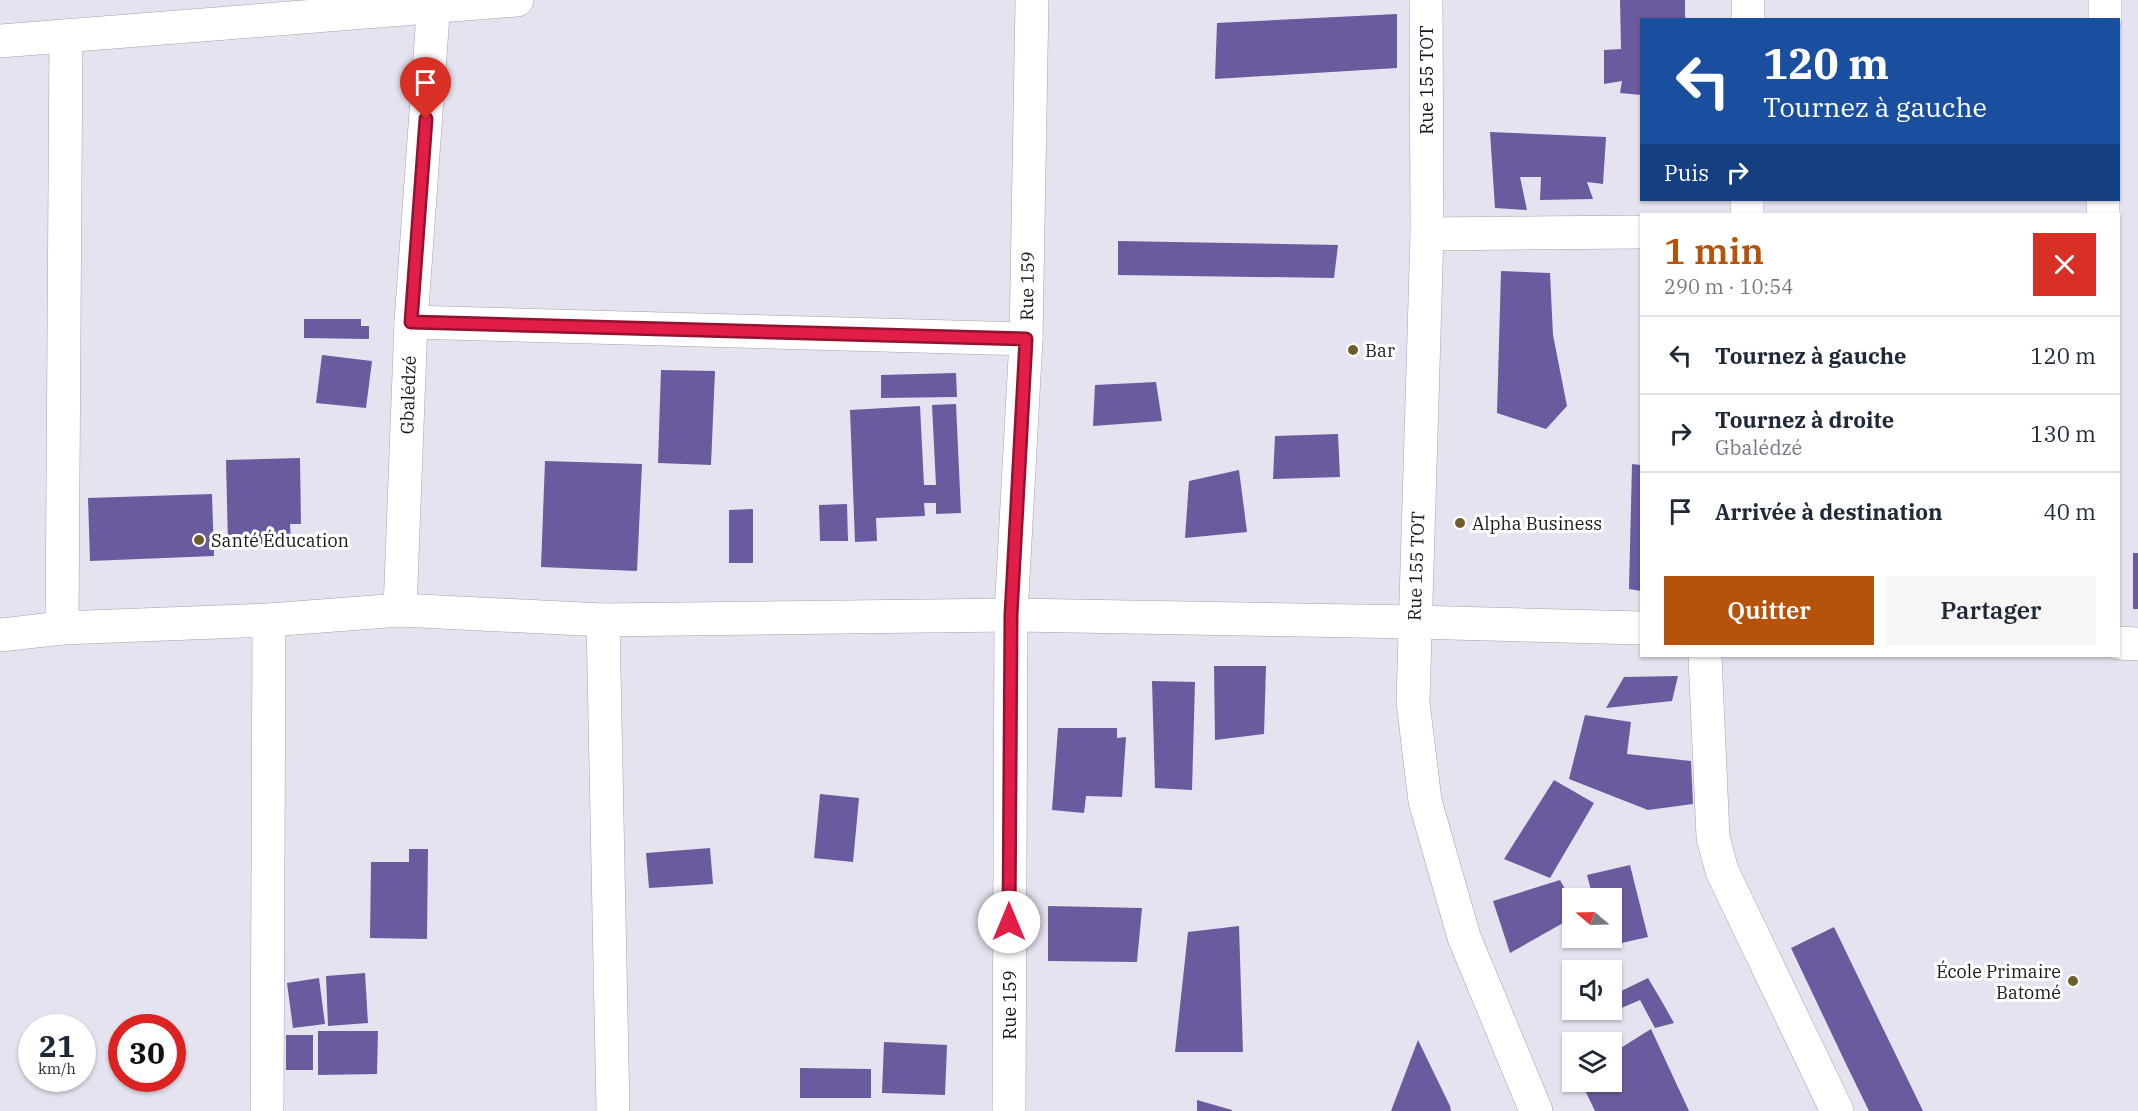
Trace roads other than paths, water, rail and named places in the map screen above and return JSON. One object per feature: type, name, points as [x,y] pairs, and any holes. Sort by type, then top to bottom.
[{"type":"street","points":[[0,41],[434,3],[517,0]]},
{"type":"street","name":"Rue 159","points":[[1009,1111],[1011,615],[1026,339],[1032,0]]},
{"type":"street","name":"Rue 155 TOT","points":[[1426,0],[1427,234],[1413,702],[1425,801],[1464,937],[1536,1111]]},
{"type":"street","points":[[1748,0],[1748,18]]},
{"type":"street","points":[[2105,0],[2105,18]]},
{"type":"street","name":"Gbalédzé","points":[[400,610],[411,322],[434,3]]},
{"type":"street","points":[[62,628],[66,36]]},
{"type":"street","points":[[1427,234],[1640,232]]},
{"type":"street","points":[[411,322],[1026,339]]},
{"type":"street","points":[[0,634],[62,628],[269,620],[400,610],[603,620],[1011,615],[1640,628]]},
{"type":"street","points":[[267,1111],[269,620]]},
{"type":"street","points":[[603,620],[613,1111]]},
{"type":"street","points":[[2120,643],[2138,644]]},
{"type":"street","points":[[1705,657],[1713,837],[1722,871],[1837,1111]]},
{"type":"place","name":"Bar","points":[[1353,350]]},
{"type":"place","name":"Alpha Business","points":[[1460,523]]},
{"type":"place","name":"Santé Éducation","points":[[199,540]]},
{"type":"place","name":"École Primaire Batomé","points":[[2073,981]]}]
